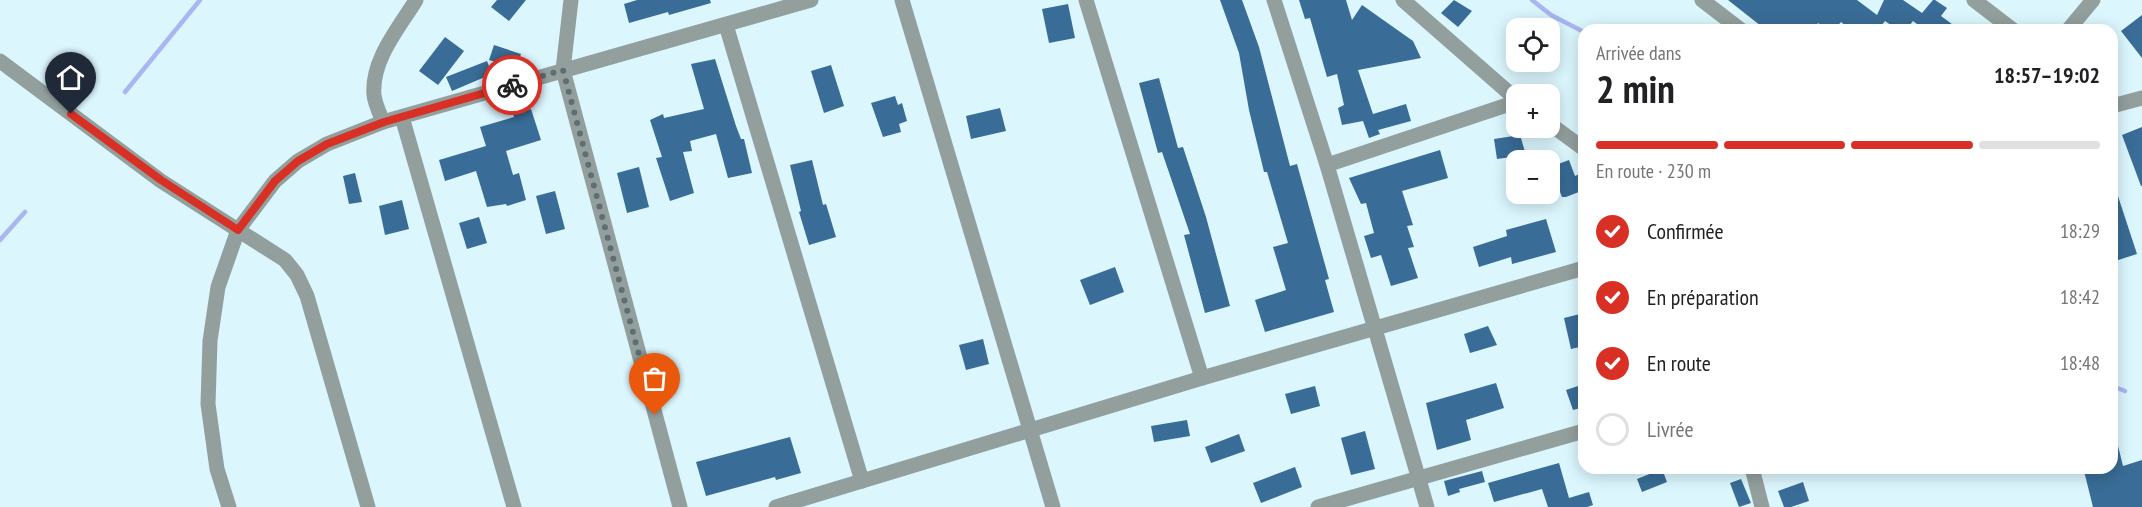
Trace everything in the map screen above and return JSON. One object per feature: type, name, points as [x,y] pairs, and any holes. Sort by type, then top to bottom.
[{"type":"street","points":[[384,122],[374,98],[374,80],[381,56],[416,0]]},
{"type":"street","points":[[571,0],[563,70],[680,507]]},
{"type":"street","points":[[229,507],[217,469],[208,404],[210,341],[218,287],[238,230],[275,181],[298,161],[327,144],[384,122],[811,0]]},
{"type":"street","points":[[902,0],[1053,507]]},
{"type":"street","points":[[1086,0],[1202,378]]},
{"type":"street","points":[[1274,0],[1376,328],[1426,507]]},
{"type":"street","points":[[1402,0],[1506,91]]},
{"type":"street","points":[[1702,0],[1733,24]]},
{"type":"street","points":[[1974,0],[2005,24]]},
{"type":"street","points":[[2073,24],[2093,0]]},
{"type":"street","points":[[726,25],[862,481]]},
{"type":"street","points":[[0,61],[161,180],[285,260],[302,285],[368,507]]},
{"type":"street","points":[[2118,102],[2142,98]]},
{"type":"street","points":[[1327,165],[1506,103]]},
{"type":"street","points":[[402,117],[514,507]]},
{"type":"street","points":[[1560,131],[1578,145]]},
{"type":"street","points":[[776,507],[1202,378],[1578,270]]},
{"type":"street","points":[[1318,507],[1578,433]]},
{"type":"street","points":[[1754,474],[1762,507]]},
{"type":"building","points":[[497,0],[526,0],[509,21],[491,7]]},
{"type":"building","points":[[637,0],[710,0],[711,3],[629,23],[624,4]]},
{"type":"building","points":[[1220,0],[1242,0],[1259,47],[1290,166],[1297,164],[1329,279],[1325,280],[1334,312],[1265,332],[1255,300],[1286,290],[1273,247],[1288,243],[1267,172],[1264,172],[1249,110],[1239,53]]},
{"type":"building","points":[[1299,0],[1346,0],[1352,20],[1362,5],[1413,41],[1421,58],[1358,70],[1373,114],[1406,104],[1411,121],[1378,130],[1380,134],[1369,138],[1363,121],[1342,125],[1338,108],[1344,105],[1337,74],[1327,77],[1310,18],[1305,19]]},
{"type":"building","points":[[1454,0],[1472,11],[1458,27],[1441,13]]},
{"type":"building","points":[[1728,0],[1857,0],[1877,15],[1884,0],[1903,0],[1922,13],[1935,0],[1947,8],[1941,16],[1952,24],[1917,24],[1913,21],[1911,24],[1889,24],[1885,21],[1883,24],[1844,24],[1841,22],[1839,24],[1758,24]]},
{"type":"building","points":[[1068,4],[1075,38],[1049,43],[1042,9]]},
{"type":"building","points":[[2142,15],[2142,58],[2121,31]]},
{"type":"building","points":[[445,37],[464,51],[438,85],[419,71]]},
{"type":"building","points":[[494,45],[521,54],[516,68],[489,60]]},
{"type":"building","points":[[715,59],[736,126],[741,139],[744,139],[752,173],[728,178],[716,134],[690,141],[692,151],[683,152],[694,193],[670,201],[656,158],[662,157],[650,120],[663,114],[664,118],[704,109],[691,64]]},
{"type":"building","points":[[487,61],[492,74],[452,91],[446,77]]},
{"type":"building","points":[[831,65],[844,106],[824,113],[811,71]]},
{"type":"building","points":[[1159,78],[1178,148],[1183,147],[1206,217],[1230,306],[1205,313],[1184,235],[1190,234],[1162,152],[1158,153],[1139,83]]},
{"type":"building","points":[[895,96],[898,105],[902,103],[907,121],[899,124],[901,132],[883,137],[871,103]]},
{"type":"building","points":[[1000,108],[1006,131],[971,139],[966,116]]},
{"type":"building","points":[[531,109],[541,140],[506,151],[513,175],[519,173],[526,200],[507,206],[506,204],[487,207],[476,171],[445,181],[439,160],[486,146],[480,127],[514,117],[513,114]]},
{"type":"building","points":[[2142,127],[2142,186],[2141,186],[2122,135]]},
{"type":"building","points":[[1521,138],[1524,150],[1506,150],[1506,158],[1497,159],[1494,139]]},
{"type":"building","points":[[1440,150],[1448,178],[1402,191],[1413,225],[1407,226],[1414,247],[1408,248],[1418,278],[1391,286],[1381,255],[1371,258],[1364,236],[1374,233],[1366,203],[1361,204],[1349,178]]},
{"type":"building","points":[[812,160],[823,205],[826,204],[836,237],[809,245],[799,212],[801,211],[790,165]]},
{"type":"building","points":[[1569,160],[1575,176],[1578,175],[1578,192],[1562,197],[1560,163]]},
{"type":"building","points":[[639,167],[649,207],[627,213],[617,173]]},
{"type":"building","points":[[355,173],[362,202],[349,204],[343,176]]},
{"type":"building","points":[[555,191],[565,229],[546,234],[536,196]]},
{"type":"building","points":[[2118,196],[2137,254],[2118,260]]},
{"type":"building","points":[[402,200],[409,229],[385,235],[379,206]]},
{"type":"building","points":[[479,217],[487,243],[467,249],[459,223]]},
{"type":"building","points":[[1546,219],[1556,252],[1512,264],[1511,257],[1479,267],[1473,247],[1507,236],[1506,230]]},
{"type":"building","points":[[1115,267],[1124,292],[1090,305],[1080,280]]},
{"type":"building","points":[[1578,314],[1578,347],[1571,349],[1564,318]]},
{"type":"building","points":[[1488,326],[1497,345],[1470,353],[1464,334]]},
{"type":"building","points":[[983,339],[989,364],[966,370],[959,345]]},
{"type":"building","points":[[1496,383],[1504,408],[1466,420],[1471,440],[1437,450],[1426,403]]},
{"type":"building","points":[[1315,386],[1320,406],[1291,414],[1285,394]]},
{"type":"building","points":[[1578,386],[1578,409],[1573,410],[1566,390]]},
{"type":"building","points":[[1187,420],[1190,436],[1154,442],[1151,426]]},
{"type":"building","points":[[1365,431],[1375,469],[1351,475],[1341,438]]},
{"type":"building","points":[[1239,434],[1245,451],[1211,463],[1205,447]]},
{"type":"building","points":[[790,437],[801,473],[776,480],[775,477],[706,496],[696,462]]},
{"type":"building","points":[[2118,446],[2123,466],[2142,460],[2142,507],[2093,507],[2085,474],[2118,474]]},
{"type":"building","points":[[1559,463],[1569,498],[1589,492],[1593,505],[1548,507],[1542,489],[1494,502],[1488,483]]},
{"type":"building","points":[[1295,467],[1302,487],[1261,503],[1253,483]]},
{"type":"building","points":[[1482,471],[1485,482],[1459,489],[1460,492],[1448,496],[1444,481]]},
{"type":"building","points":[[1650,474],[1664,474],[1667,482],[1642,492],[1637,479]]},
{"type":"building","points":[[1741,479],[1751,503],[1739,507],[1730,483]]},
{"type":"building","points":[[1803,482],[1809,501],[1784,507],[1778,491]]},
{"type":"waterway","points":[[125,92],[200,0]]},
{"type":"waterway","points":[[1532,0],[1551,15],[1578,29]]},
{"type":"waterway","points":[[0,240],[25,212]]},
{"type":"waterway","points":[[2118,388],[2125,391]]},
{"type":"way so far","points":[[512,85],[563,70],[655,415]]},
{"type":"route","points":[[71,114],[161,180],[238,230],[275,181],[298,161],[327,144],[384,122],[512,85]]}]
